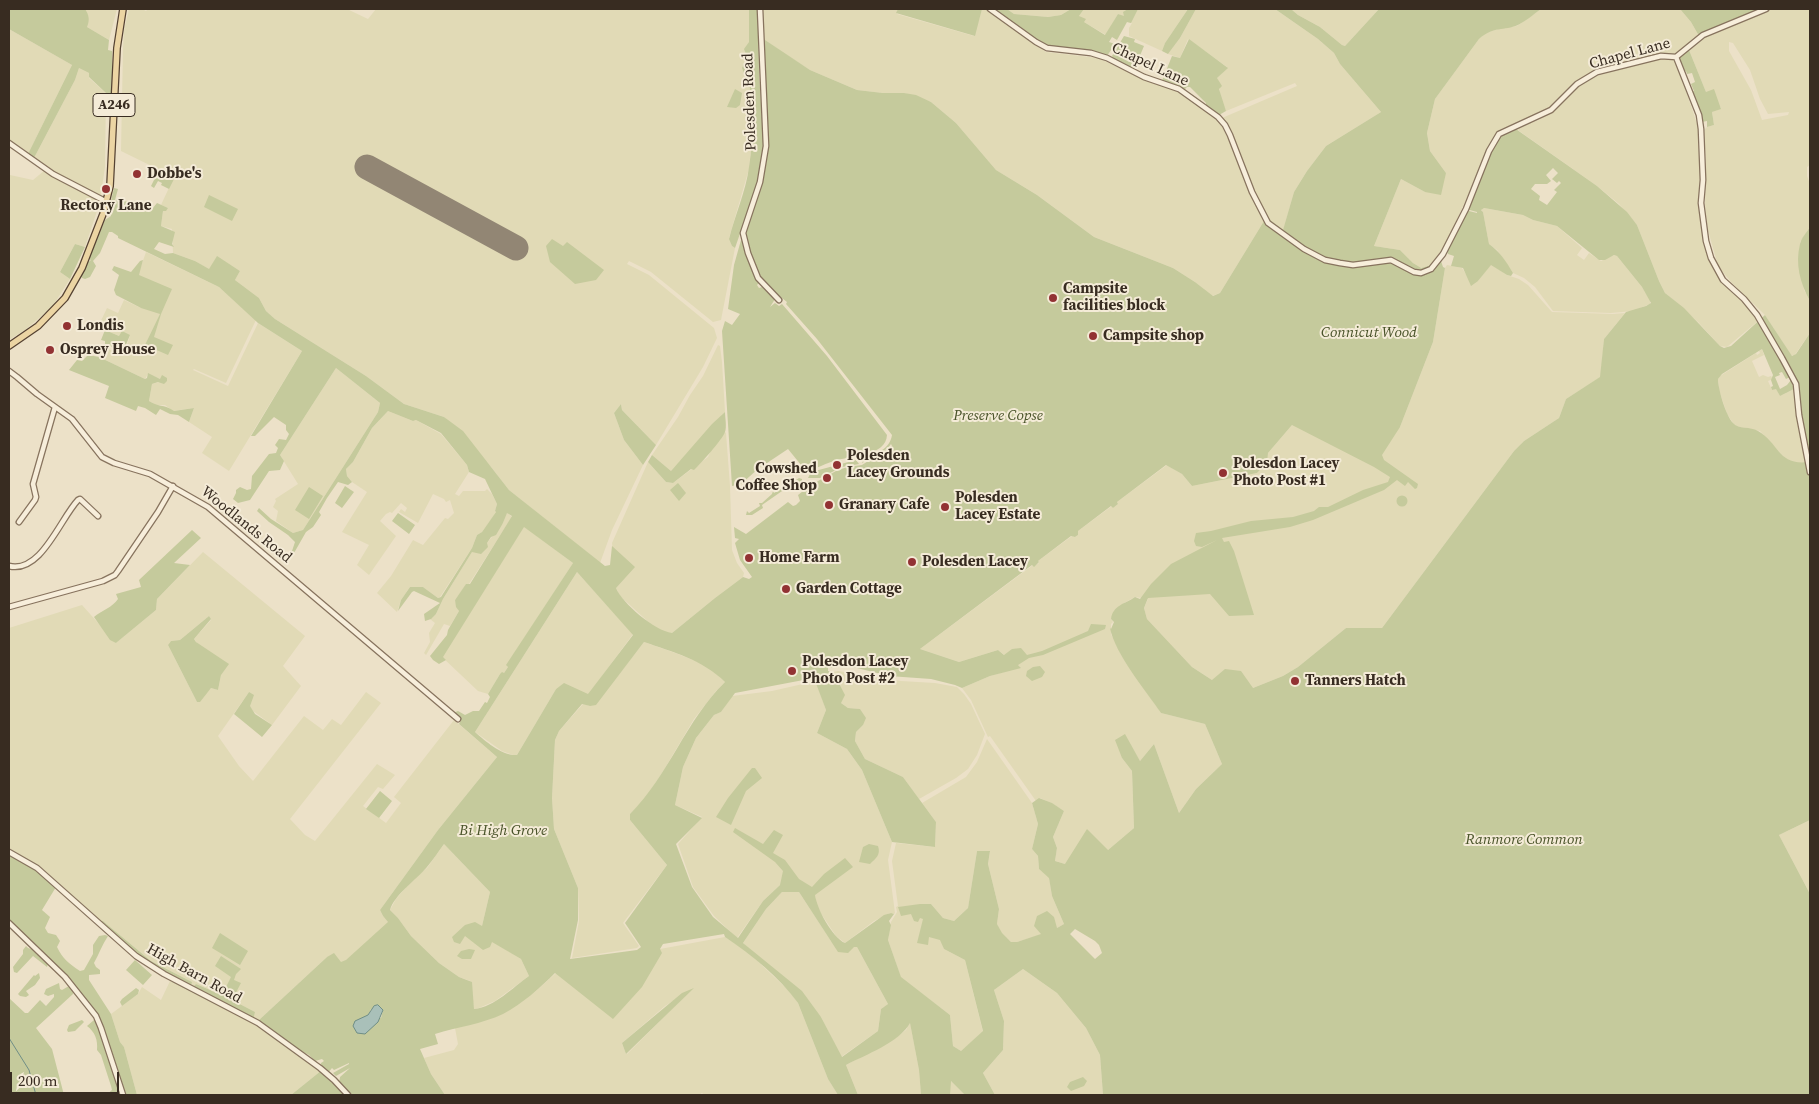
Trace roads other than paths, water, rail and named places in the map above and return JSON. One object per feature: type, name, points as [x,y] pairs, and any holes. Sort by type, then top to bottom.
[{"type":"main road","name":"A246","points":[[9,346],[48,318],[71,290],[94,241],[107,202],[112,164],[117,48],[123,9]]},
{"type":"street","name":"Polesden Road","points":[[760,9],[765,152],[760,182],[743,233],[748,253],[758,278],[779,300]]},
{"type":"street","name":"Chapel Lane","points":[[990,9],[1047,48],[1091,53],[1107,58],[1144,77],[1180,89],[1218,117],[1230,135],[1252,192],[1268,223],[1304,249],[1325,260],[1354,264],[1390,260],[1420,273],[1431,269],[1439,261],[1466,209],[1489,151],[1499,134],[1550,110],[1577,84],[1597,72],[1661,56],[1676,56],[1703,35],[1766,9]]},
{"type":"street","points":[[1676,56],[1698,115],[1701,129],[1703,180],[1701,203],[1706,240],[1711,258],[1723,280],[1744,299],[1757,315],[1796,384],[1799,415],[1810,472]]},
{"type":"street","points":[[9,143],[53,174],[107,202]]},
{"type":"street","name":"Woodlands Road","points":[[9,371],[77,424],[102,456],[114,463],[143,470],[208,507],[458,719]]},
{"type":"street","points":[[19,522],[36,497],[32,484],[56,407]]},
{"type":"street","points":[[9,607],[103,581],[115,575],[158,512],[173,486]]},
{"type":"street","points":[[9,566],[22,566],[37,558],[78,500],[83,501],[98,516]]},
{"type":"street","name":"High Barn Road","points":[[9,852],[37,868],[136,956],[164,974],[258,1023],[320,1068],[348,1095]]},
{"type":"street","points":[[9,923],[65,977],[75,992],[96,1016],[102,1028],[123,1095]]},
{"type":"water","points":[[378,1005],[383,1010],[378,1022],[365,1034],[357,1033],[353,1026],[355,1021],[368,1015],[374,1006]]},
{"type":"waterway","points":[[9,1038],[29,1070],[36,1095]]},
{"type":"place","name":"Dobbe's","points":[[137,174]]},
{"type":"place","name":"Rectory Lane","points":[[106,189]]},
{"type":"place","name":"Campsite facilities block","points":[[1053,298]]},
{"type":"place","name":"Londis","points":[[67,326]]},
{"type":"place","name":"Campsite shop","points":[[1093,336]]},
{"type":"place","name":"Osprey House","points":[[50,350]]},
{"type":"place","name":"Polesden Lacey Grounds","points":[[837,465]]},
{"type":"place","name":"Polesdon Lacey Photo Post #1","points":[[1223,473]]},
{"type":"place","name":"Cowshed Coffee Shop","points":[[827,478]]},
{"type":"place","name":"Granary Cafe","points":[[829,505]]},
{"type":"place","name":"Polesden Lacey Estate","points":[[945,507]]},
{"type":"place","name":"Home Farm","points":[[749,558]]},
{"type":"place","name":"Polesden Lacey","points":[[912,562]]},
{"type":"place","name":"Garden Cottage","points":[[786,589]]},
{"type":"place","name":"Polesdon Lacey Photo Post #2","points":[[792,671]]},
{"type":"place","name":"Tanners Hatch","points":[[1295,681]]},
{"type":"park label","name":"Connicut Wood","points":[[1369,333]]},
{"type":"park label","name":"Preserve Copse","points":[[998,416]]},
{"type":"park label","name":"Bi High Grove","points":[[503,831]]},
{"type":"park label","name":"Ranmore Common","points":[[1524,840]]}]
